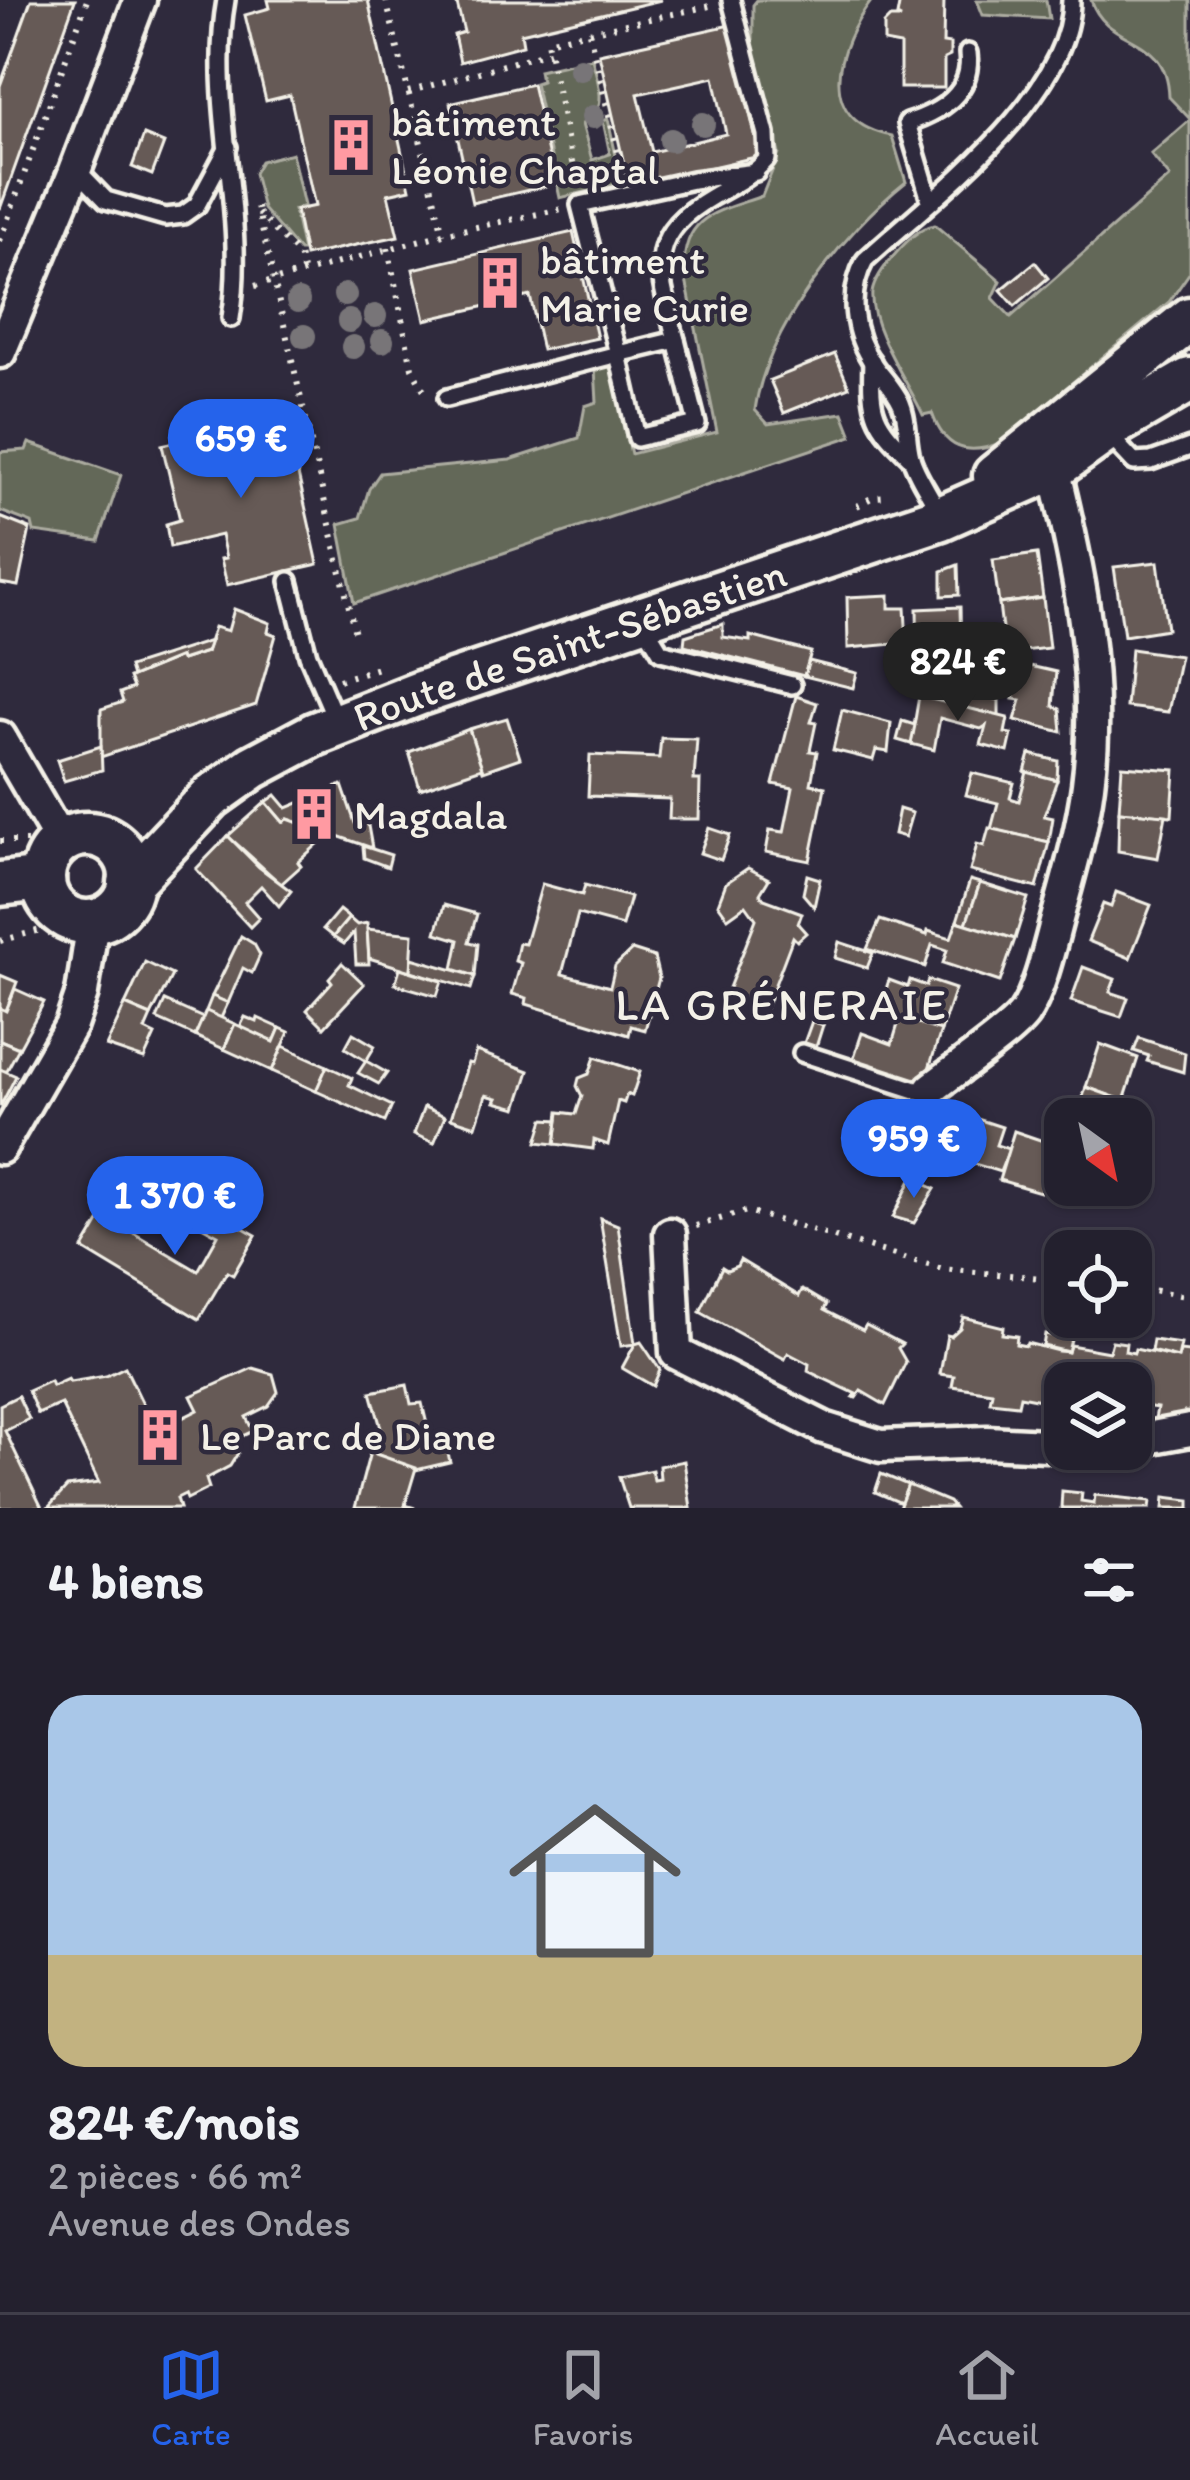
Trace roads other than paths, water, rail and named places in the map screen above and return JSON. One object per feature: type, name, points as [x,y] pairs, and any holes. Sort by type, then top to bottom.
[{"type":"street","points":[[0,352],[140,0]]},
{"type":"street","name":"Route de Saint-Sébastien","points":[[941,518],[1190,319]]},
{"type":"street","name":"Route de Saint-Sébastien","points":[[110,841],[211,797],[273,755],[338,724],[941,518],[1054,468],[1105,430],[1190,380]]},
{"type":"street","points":[[931,1089],[1024,1015],[1047,955],[1084,804],[1091,697],[1075,556],[1054,468]]},
{"type":"street","points":[[0,737],[52,861],[52,905],[84,921],[116,910],[130,883],[128,861],[110,841],[83,834],[52,861],[0,884]]},
{"type":"street","name":"Route de Saint-Sébastien","points":[[130,883],[211,797]]},
{"type":"street","points":[[0,1148],[71,1024],[82,993],[84,921]]},
{"type":"street","points":[[670,1234],[676,1353],[824,1428],[881,1446],[1044,1445]]},
{"type":"street","points":[[1152,1438],[1190,1430]]},
{"type":"lane","points":[[226,0],[219,71],[230,145],[236,290],[231,318]]},
{"type":"lane","points":[[911,458],[909,423],[896,391],[872,362],[858,333],[853,299],[857,274],[865,260],[1035,96],[1066,36],[1070,0]]},
{"type":"lane","points":[[731,1],[766,134],[767,159],[756,172],[691,209],[666,236],[658,268],[698,424],[637,438],[580,206],[693,180],[756,172]]},
{"type":"lane","points":[[930,200],[907,123],[948,105],[964,86],[968,53]]},
{"type":"lane","points":[[76,169],[106,200],[165,217],[183,215],[197,206],[230,145]]},
{"type":"lane","points":[[447,398],[676,340]]},
{"type":"lane","points":[[872,362],[870,403],[884,432],[911,458],[941,518]]},
{"type":"lane","points":[[1105,430],[1134,462],[1190,447]]},
{"type":"lane","points":[[289,581],[308,655],[338,724]]},
{"type":"lane","points":[[640,619],[661,652],[792,685]]},
{"type":"lane","points":[[802,1053],[919,1091],[931,1089]]},
{"type":"place","name":"bâtiment Léonie Chaptal","points":[[351,145]]},
{"type":"place","name":"bâtiment Marie Curie","points":[[500,283]]},
{"type":"place","name":"Magdala","points":[[314,814]]},
{"type":"place","name":"Le Parc de Diane","points":[[160,1435]]},
{"type":"district","name":"LA GRÉNERAIE","points":[[782,1004]]}]
